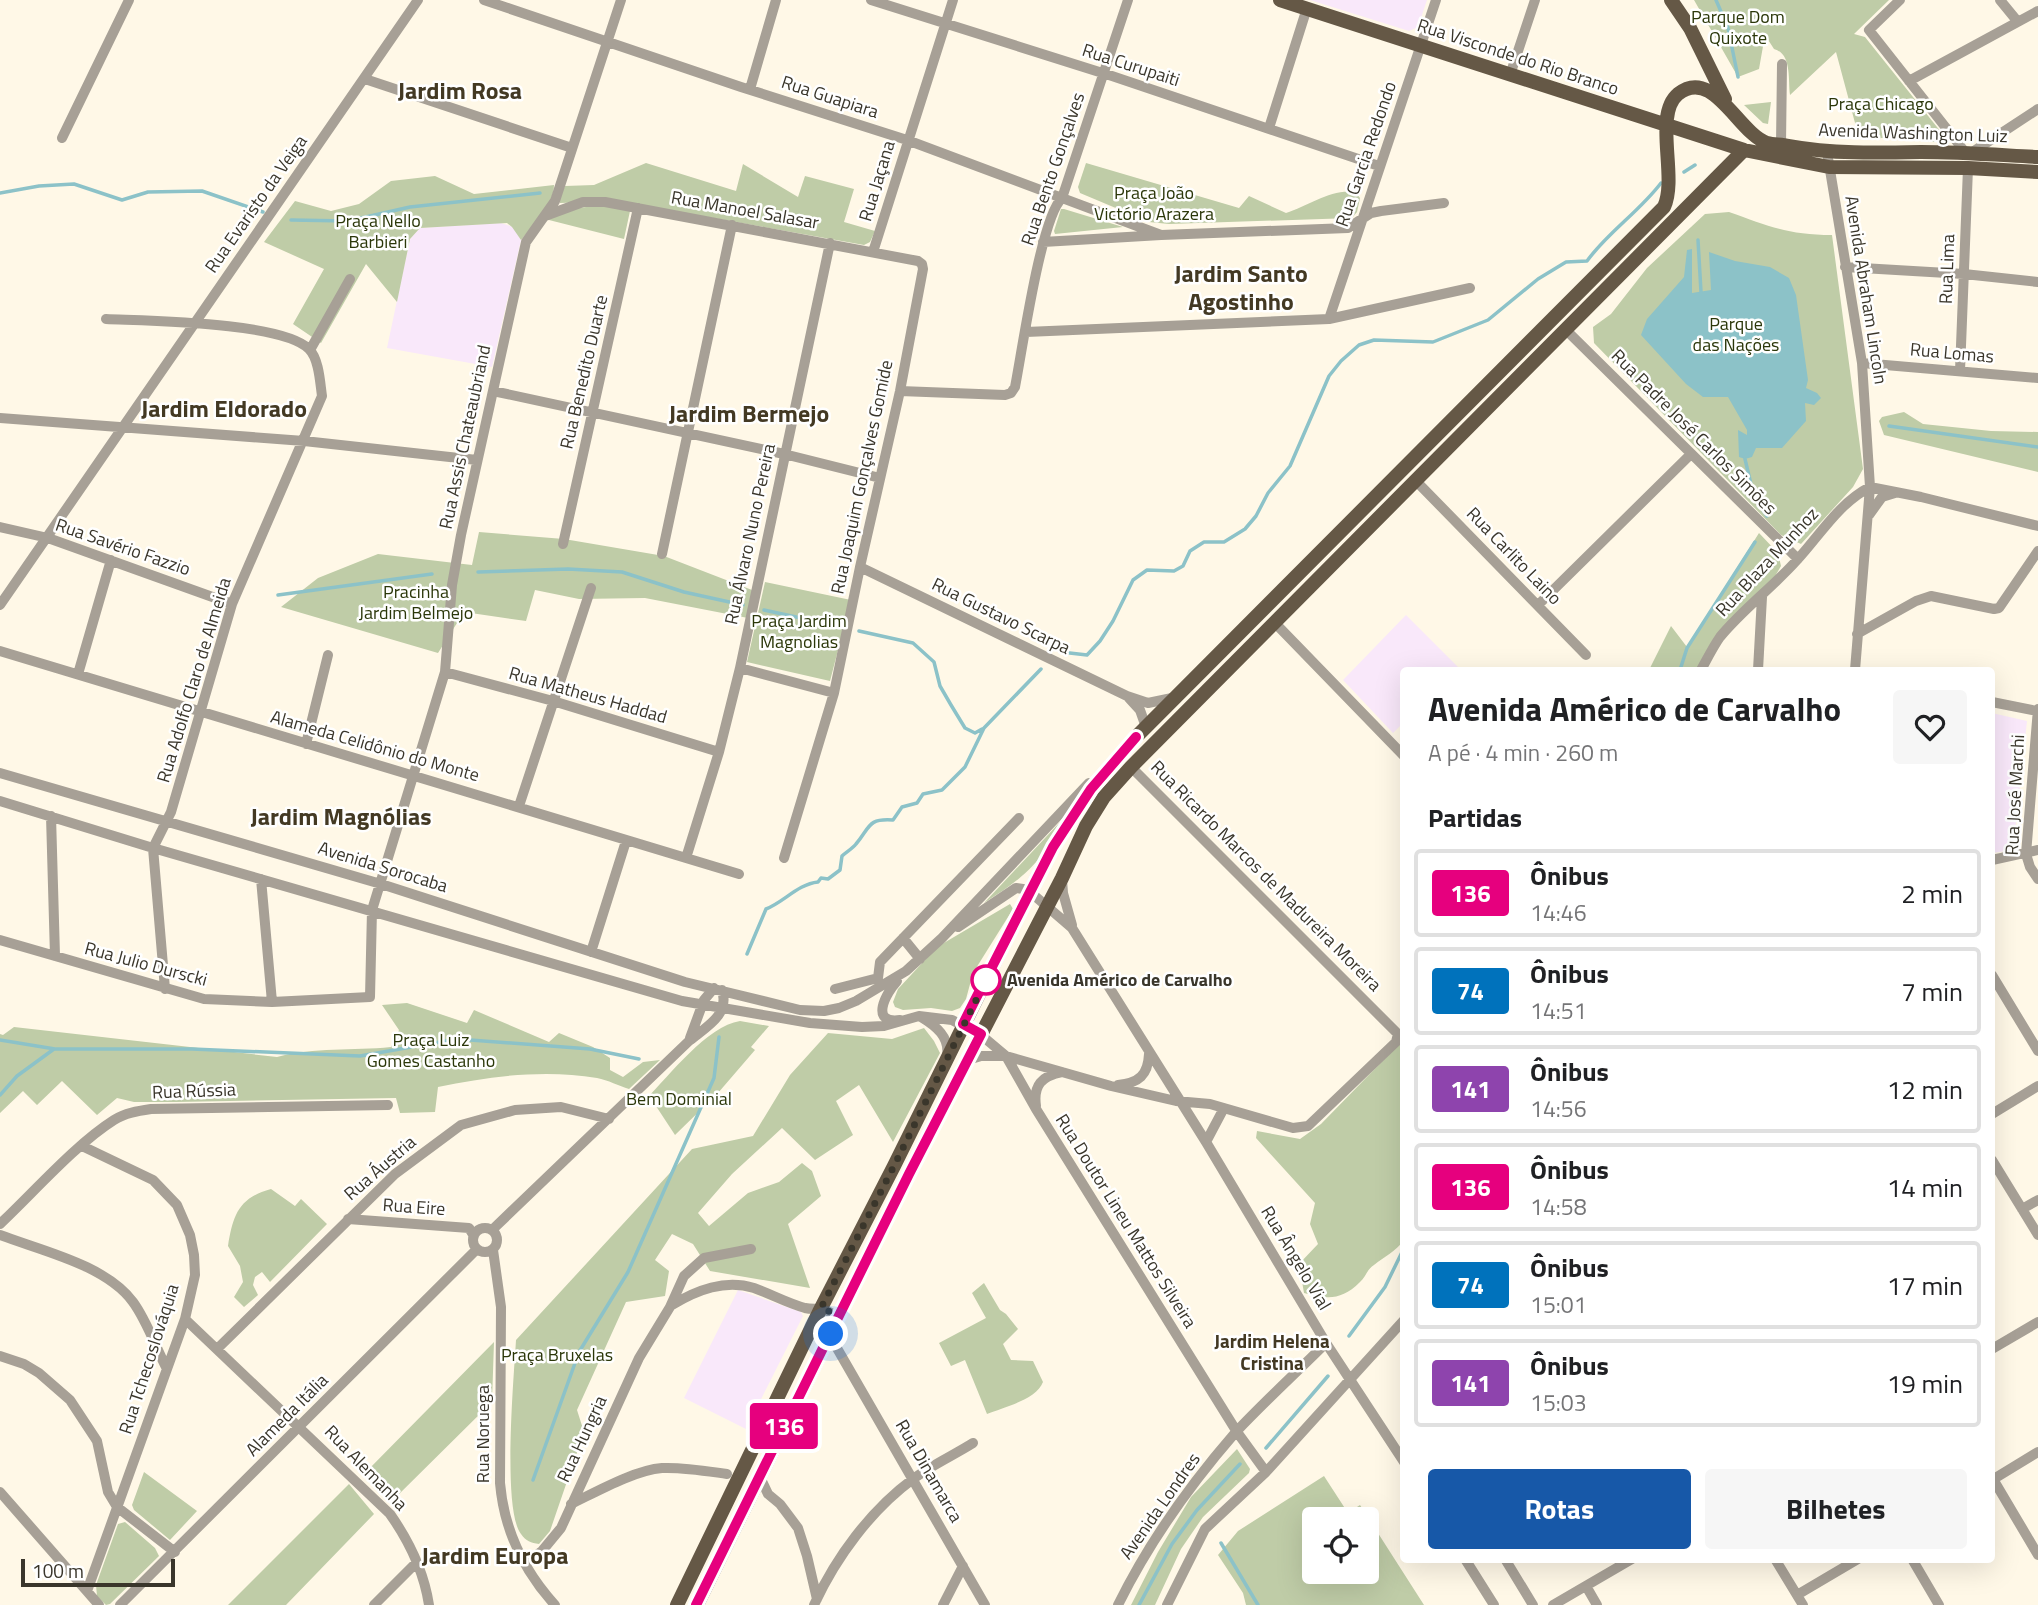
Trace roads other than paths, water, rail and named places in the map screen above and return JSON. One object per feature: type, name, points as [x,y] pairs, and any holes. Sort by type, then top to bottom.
[{"type":"main road","name":"Rua Visconde do Rio Branco","points":[[1280,0],[1744,150]]},
{"type":"main road","points":[[1671,0],[1690,28],[1730,110]]},
{"type":"main road","name":"Avenida Washington Luiz","points":[[1667,126],[1669,106],[1679,93],[1698,87],[1712,92],[1752,134],[1763,140],[1828,160],[1968,152],[2038,157]]},
{"type":"main road","points":[[677,1605],[736,1473],[820,1317],[963,1024],[1053,847],[1091,789],[1141,732],[1658,214],[1667,201],[1670,187],[1667,126]]},
{"type":"main road","points":[[696,1605],[820,1354],[820,1317],[909,1173],[1062,878],[1086,826],[1104,797],[1744,150]]},
{"type":"main road","name":"Avenida Washington Luiz","points":[[1744,150],[1828,160],[2038,172]]},
{"type":"main road","points":[[895,1165],[895,1173],[898,1176],[903,1178],[909,1173]]},
{"type":"main road","points":[[736,1473],[744,1485],[758,1478]]},
{"type":"street","points":[[62,138],[129,0]]},
{"type":"street","name":"Rua Evaristo da Veiga","points":[[0,605],[418,0]]},
{"type":"street","name":"Rua Guapiara","points":[[484,0],[907,140],[1161,235]]},
{"type":"street","name":"Rua Assis Chateaubriand","points":[[370,998],[372,910],[445,672],[452,585],[526,242],[545,216],[558,206],[572,148],[621,0]]},
{"type":"street","points":[[750,89],[776,0]]},
{"type":"street","name":"Rua Curupaiti","points":[[872,0],[1105,74],[1379,166]]},
{"type":"street","name":"Rua Jaçana","points":[[873,252],[953,0]]},
{"type":"street","name":"Rua Bento Gonçalves","points":[[900,391],[1005,395],[1011,393],[1015,387],[1043,242],[1056,204],[1062,198],[1128,0]]},
{"type":"street","name":"Rua Garcia Redondo","points":[[1329,318],[1436,0]]},
{"type":"street","points":[[1510,75],[1535,0]]},
{"type":"street","points":[[1900,0],[1869,30],[1968,152],[2038,108]]},
{"type":"street","points":[[2000,0],[2018,22]]},
{"type":"street","points":[[1269,128],[1307,8]]},
{"type":"street","points":[[1909,81],[2038,11]]},
{"type":"street","points":[[1781,144],[1782,64]]},
{"type":"street","points":[[365,79],[572,148]]},
{"type":"street","points":[[1763,140],[1773,136],[1781,125]]},
{"type":"street","name":"Avenida Abraham Lincoln","points":[[1828,160],[1862,363],[1870,488],[1855,667]]},
{"type":"street","name":"Rua Lima","points":[[1960,371],[1968,168]]},
{"type":"street","name":"Rua Manoel Salasar","points":[[558,206],[606,202],[831,243],[922,264]]},
{"type":"street","points":[[1043,242],[1348,228],[1381,211],[1444,203]]},
{"type":"street","name":"Rua Benedito Duarte","points":[[563,544],[638,208]]},
{"type":"street","points":[[662,554],[733,225]]},
{"type":"street","name":"Rua Álvaro Nuno Pereira","points":[[686,858],[719,752],[740,668],[831,243]]},
{"type":"street","name":"Rua Joaquim Gonçalves Gomide","points":[[784,858],[834,693],[900,391],[922,264]]},
{"type":"street","points":[[1845,267],[1964,274],[2038,282]]},
{"type":"street","points":[[106,319],[254,330],[288,337],[310,350],[350,279]]},
{"type":"street","points":[[1026,332],[1329,318],[1470,288]]},
{"type":"street","name":"Rua Padre José Carlos Simões","points":[[1566,330],[1798,559]]},
{"type":"street","name":"Rua Adolfo Claro de Almeida","points":[[153,848],[167,822],[232,604],[322,396],[320,377],[310,350]]},
{"type":"street","name":"Rua Lomas","points":[[1862,363],[2038,378]]},
{"type":"street","points":[[493,391],[784,454],[880,478]]},
{"type":"street","points":[[0,418],[304,441],[477,460]]},
{"type":"street","points":[[1538,605],[1690,455]]},
{"type":"street","name":"Rua Carlito Laino","points":[[1416,481],[1586,655]]},
{"type":"street","points":[[1870,488],[2038,526]]},
{"type":"street","name":"Rua Blaza Munhoz","points":[[1703,667],[1718,639],[1744,611],[1762,597],[1798,559],[1847,502],[1870,488]]},
{"type":"street","points":[[1868,519],[1882,497],[1897,492]]},
{"type":"street","name":"Rua Savério Fazzio","points":[[0,527],[47,538],[232,604]]},
{"type":"street","points":[[1857,634],[1916,601],[1931,596],[1994,610],[1999,608],[2038,551]]},
{"type":"street","points":[[78,674],[111,560]]},
{"type":"street","name":"Rua Gustavo Scarpa","points":[[860,566],[1127,696],[1148,702],[1177,697]]},
{"type":"street","points":[[519,806],[591,588]]},
{"type":"street","points":[[1758,667],[1762,597]]},
{"type":"street","points":[[1275,623],[1400,752]]},
{"type":"street","name":"Alameda Celidônio do Monte","points":[[0,652],[739,874]]},
{"type":"street","points":[[306,744],[328,655]]},
{"type":"street","points":[[740,668],[834,693]]},
{"type":"street","name":"Rua Matheus Haddad","points":[[445,672],[553,701],[719,752]]},
{"type":"street","points":[[942,938],[1141,732],[1140,710],[1127,696]]},
{"type":"street","points":[[1995,703],[2037,710]]},
{"type":"street","name":"Rua José Marchi","points":[[2037,710],[2026,854],[2038,879]]},
{"type":"street","name":"Rua Ricardo Marcos de Madureira Moreira","points":[[1131,767],[1255,888],[1398,1034],[1396,1042],[1308,1126],[1301,1129],[1224,1108]]},
{"type":"street","name":"Avenida Sorocaba","points":[[0,773],[381,884],[685,982],[800,1010],[839,1009],[856,1001],[905,971],[942,938]]},
{"type":"street","points":[[0,801],[153,848],[702,1006],[810,1023],[862,1027],[884,1026],[919,1016],[937,1017],[963,1024],[981,1034]]},
{"type":"street","points":[[51,816],[55,956]]},
{"type":"street","points":[[835,989],[878,978],[880,962],[1019,818]]},
{"type":"street","points":[[591,952],[626,841]]},
{"type":"street","points":[[153,848],[165,989]]},
{"type":"street","points":[[1995,859],[2038,850]]},
{"type":"street","name":"Rua Ângelo Vial","points":[[1062,878],[1072,928]]},
{"type":"street","points":[[261,879],[272,1002]]},
{"type":"street","points":[[942,938],[1016,888],[1030,892],[1047,905]]},
{"type":"street","name":"Rua Ângelo Vial","points":[[1047,905],[1072,928],[1206,1142],[1326,1343],[1400,1456]]},
{"type":"street","points":[[903,938],[920,959]]},
{"type":"street","name":"Rua Julio Durscki","points":[[0,940],[204,999],[272,1002],[370,998]]},
{"type":"street","points":[[904,1020],[888,1019],[882,1009],[883,999],[889,989],[905,971]]},
{"type":"street","points":[[1995,980],[2038,1051]]},
{"type":"street","points":[[492,1230],[689,1041],[719,1017],[725,1000],[718,989],[707,995],[689,1041]]},
{"type":"street","points":[[919,1016],[940,1032],[948,1048],[947,1057]]},
{"type":"street","name":"Rua Doutor Lineu Mattos Silveira","points":[[981,1034],[1006,1056],[1036,1109],[1237,1432],[1266,1472]]},
{"type":"street","points":[[1111,1086],[1129,1084],[1144,1076],[1149,1054]]},
{"type":"street","points":[[968,1060],[976,1057],[1006,1056],[1111,1086],[1181,1102],[1191,1101],[1224,1108],[1206,1142]]},
{"type":"street","points":[[1036,1109],[1035,1094],[1039,1083],[1048,1075],[1063,1071]]},
{"type":"street","points":[[1995,1112],[2038,1086]]},
{"type":"street","name":"Rua Rússia","points":[[0,1224],[82,1146],[115,1119],[150,1109],[388,1105]]},
{"type":"street","name":"Rua Áustria","points":[[217,1349],[395,1174],[461,1125],[515,1110],[561,1107],[609,1119]]},
{"type":"street","name":"Rua Tchecoslováquia","points":[[82,1146],[153,1180],[177,1205],[190,1235],[195,1275],[185,1318],[87,1591]]},
{"type":"street","points":[[1995,1165],[2038,1235]]},
{"type":"street","points":[[2022,1209],[2038,1200]]},
{"type":"street","name":"Rua Eire","points":[[348,1219],[469,1228],[474,1236]]},
{"type":"street","points":[[482,1228],[492,1230],[497,1240],[493,1250],[483,1252],[477,1249],[473,1243],[474,1236],[482,1228]]},
{"type":"street","points":[[0,1235],[92,1270],[116,1283],[134,1303],[167,1369]]},
{"type":"street","name":"Alameda Itália","points":[[120,1605],[477,1249]]},
{"type":"street","name":"Rua Hungria","points":[[525,1564],[542,1551],[561,1528],[639,1358],[670,1307],[684,1276],[696,1263],[712,1255],[751,1249]]},
{"type":"street","name":"Rua Noruega","points":[[493,1250],[501,1307],[502,1509],[510,1534],[525,1564],[544,1594],[555,1605]]},
{"type":"street","points":[[670,1307],[690,1294],[734,1284],[753,1288],[820,1317]]},
{"type":"street","name":"Rua Dinamarca","points":[[820,1317],[985,1605]]},
{"type":"street","name":"Rua Alemanha","points":[[185,1318],[390,1514],[403,1533],[416,1563],[426,1587],[429,1605]]},
{"type":"street","points":[[1995,1347],[2038,1322]]},
{"type":"street","points":[[1167,1605],[1205,1530],[1266,1472],[1400,1324]]},
{"type":"street","name":"Avenida Londres","points":[[1118,1605],[1151,1545],[1186,1492],[1237,1432],[1326,1343]]},
{"type":"street","points":[[820,1354],[829,1349],[842,1355]]},
{"type":"street","points":[[0,1356],[24,1364],[39,1373],[70,1400],[97,1441],[108,1492],[117,1507],[175,1552]]},
{"type":"street","points":[[815,1602],[856,1536],[877,1512],[913,1479],[974,1443]]},
{"type":"street","points":[[1995,1477],[2038,1452]]},
{"type":"street","points":[[571,1504],[617,1482],[659,1468],[736,1473]]},
{"type":"street","points":[[758,1478],[768,1494],[780,1504],[798,1528],[807,1556],[815,1602]]},
{"type":"street","points":[[1995,1484],[2038,1555]]},
{"type":"street","points":[[0,1492],[0,1508]]},
{"type":"street","points":[[0,1492],[99,1605]]},
{"type":"street","points":[[745,1505],[757,1496],[768,1494]]},
{"type":"street","points":[[374,1605],[416,1563]]},
{"type":"street","points":[[1468,1563],[1494,1605]]},
{"type":"street","points":[[1507,1563],[1533,1605]]},
{"type":"street","points":[[1553,1605],[1625,1563]]},
{"type":"street","points":[[1777,1563],[1800,1600],[1852,1563]]},
{"type":"street","points":[[1914,1563],[1939,1605]]},
{"type":"street","points":[[943,1605],[963,1566]]},
{"type":"street","points":[[1586,1586],[1597,1605]]},
{"type":"water","points":[[1692,249],[1692,293],[1711,290],[1709,252],[1735,261],[1770,267],[1789,278],[1796,295],[1808,380],[1806,388],[1821,398],[1814,405],[1805,403],[1806,421],[1782,448],[1756,448],[1752,457],[1739,457],[1738,430],[1747,435],[1747,430],[1728,397],[1703,397],[1686,384],[1641,335],[1647,319],[1684,277],[1687,250]]},
{"type":"waterway","points":[[1716,0],[1728,28],[1738,77]]},
{"type":"waterway","points":[[1684,172],[1695,165]]},
{"type":"waterway","points":[[1061,652],[1087,655],[1113,621],[1133,580],[1147,570],[1174,571],[1183,566],[1190,551],[1204,542],[1224,542],[1245,529],[1256,516],[1268,493],[1290,466],[1329,376],[1359,345],[1374,340],[1433,342],[1488,320],[1538,279],[1566,262],[1587,261],[1661,183]]},
{"type":"waterway","points":[[0,193],[39,186],[74,184],[122,200],[148,192],[202,191],[263,212]]},
{"type":"waterway","points":[[291,220],[348,221],[410,207],[540,193]]},
{"type":"waterway","points":[[1698,240],[1701,292]]},
{"type":"waterway","points":[[1889,426],[2038,447]]},
{"type":"waterway","points":[[1745,459],[1754,497],[1767,516]]},
{"type":"waterway","points":[[1681,667],[1687,648],[1755,542]]},
{"type":"waterway","points":[[478,572],[568,569],[622,572],[684,592],[743,605]]},
{"type":"waterway","points":[[278,595],[432,574]]},
{"type":"waterway","points":[[764,610],[842,627]]},
{"type":"waterway","points":[[859,631],[913,643],[934,662],[940,686],[965,728],[975,733],[982,729]]},
{"type":"waterway","points":[[747,954],[766,909],[804,886],[818,882],[821,878],[828,879],[840,870],[842,856],[874,822],[893,820],[902,807],[917,803],[923,794],[942,790],[965,767],[984,728],[1041,669]]},
{"type":"waterway","points":[[533,1480],[579,1352],[628,1272],[714,1078],[719,1037]]},
{"type":"waterway","points":[[0,1040],[55,1049],[192,1049],[360,1056],[457,1039],[590,1049],[639,1059]]},
{"type":"waterway","points":[[0,1095],[17,1076],[54,1049]]},
{"type":"waterway","points":[[1349,1336],[1385,1287],[1400,1256]]},
{"type":"waterway","points":[[1266,1448],[1328,1376]]},
{"type":"waterway","points":[[1139,1605],[1172,1544],[1197,1510],[1240,1464]]},
{"type":"waterway","points":[[1221,1543],[1258,1605]]},
{"type":"place","name":"Avenida Américo de Carvalho","points":[[986,980]]},
{"type":"district","name":"Jardim Rosa","points":[[460,91]]},
{"type":"district","name":"Jardim Santo Agostinho","points":[[1241,288]]},
{"type":"district","name":"Jardim Eldorado","points":[[224,409]]},
{"type":"district","name":"Jardim Bermejo","points":[[749,414]]},
{"type":"district","name":"Jardim Magnólias","points":[[341,817]]},
{"type":"district","name":"Jardim Helena Cristina","points":[[1272,1352]]},
{"type":"district","name":"Jardim Europa","points":[[495,1556]]},
{"type":"park label","name":"Parque Dom Quixote","points":[[1738,27]]},
{"type":"park label","name":"Praça Chicago","points":[[1881,104]]},
{"type":"park label","name":"Praça João Victório Arazera","points":[[1154,203]]},
{"type":"park label","name":"Praça Nello Barbieri","points":[[378,231]]},
{"type":"park label","name":"Parque das Nações","points":[[1736,334]]},
{"type":"park label","name":"Pracinha Jardim Belmejo","points":[[416,602]]},
{"type":"park label","name":"Praça Jardim Magnolias","points":[[799,631]]},
{"type":"park label","name":"Praça Luiz Gomes Castanho","points":[[431,1050]]},
{"type":"park label","name":"Bem Dominial","points":[[679,1099]]},
{"type":"park label","name":"Praça Bruxelas","points":[[557,1355]]}]
